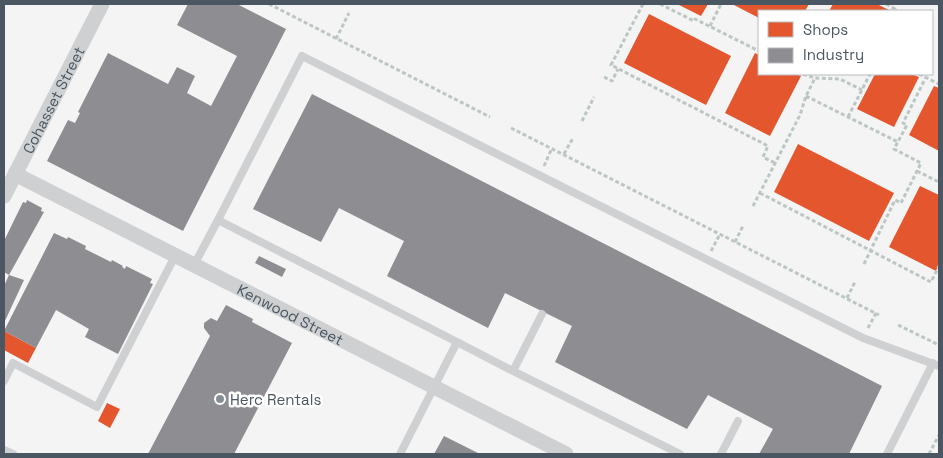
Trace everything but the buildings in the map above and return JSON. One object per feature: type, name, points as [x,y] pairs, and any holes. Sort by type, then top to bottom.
[{"type":"street","name":"Cohasset Street","points":[[4,196],[102,4]]},
{"type":"street","name":"Kenwood Street","points":[[15,174],[566,454]]},
{"type":"lane","points":[[194,265],[302,56],[863,338],[936,365],[887,454]]},
{"type":"lane","points":[[218,220],[680,454]]},
{"type":"lane","points":[[4,381],[13,363],[97,407],[175,256]]},
{"type":"lane","points":[[513,371],[542,314]]},
{"type":"lane","points":[[400,454],[456,342]]},
{"type":"lane","points":[[721,454],[738,421]]},
{"type":"lane","points":[[4,450],[13,454]]},
{"type":"path","points":[[268,4],[490,117]]},
{"type":"path","points":[[643,4],[611,65],[768,146],[763,157],[775,163]]},
{"type":"path","points":[[660,4],[694,21],[695,18],[758,50]]},
{"type":"path","points":[[710,26],[721,4]]},
{"type":"path","points":[[336,39],[349,13]]},
{"type":"path","points":[[604,77],[612,81],[618,69]]},
{"type":"path","points":[[806,75],[816,78],[840,79],[862,90]]},
{"type":"path","points":[[848,117],[870,75]]},
{"type":"path","points":[[921,75],[939,84]]},
{"type":"path","points":[[864,264],[895,200],[901,203],[921,163],[894,149],[907,125],[903,123],[926,77]]},
{"type":"path","points":[[753,206],[800,115],[806,96],[816,78]]},
{"type":"path","points":[[806,96],[898,142]]},
{"type":"path","points":[[582,121],[594,97]]},
{"type":"path","points":[[511,128],[877,314],[867,331]]},
{"type":"path","points":[[564,154],[573,138]]},
{"type":"path","points":[[543,167],[552,148]]},
{"type":"path","points":[[917,171],[939,182]]},
{"type":"path","points":[[760,193],[931,282],[939,266]]},
{"type":"path","points":[[735,242],[743,226]]},
{"type":"path","points":[[710,252],[720,234]]},
{"type":"path","points":[[847,298],[855,282]]},
{"type":"path","points":[[898,325],[939,346]]},
{"type":"path","points":[[929,454],[939,435]]},
{"type":"place","name":"Herc Rentals","points":[[220,399]]}]
